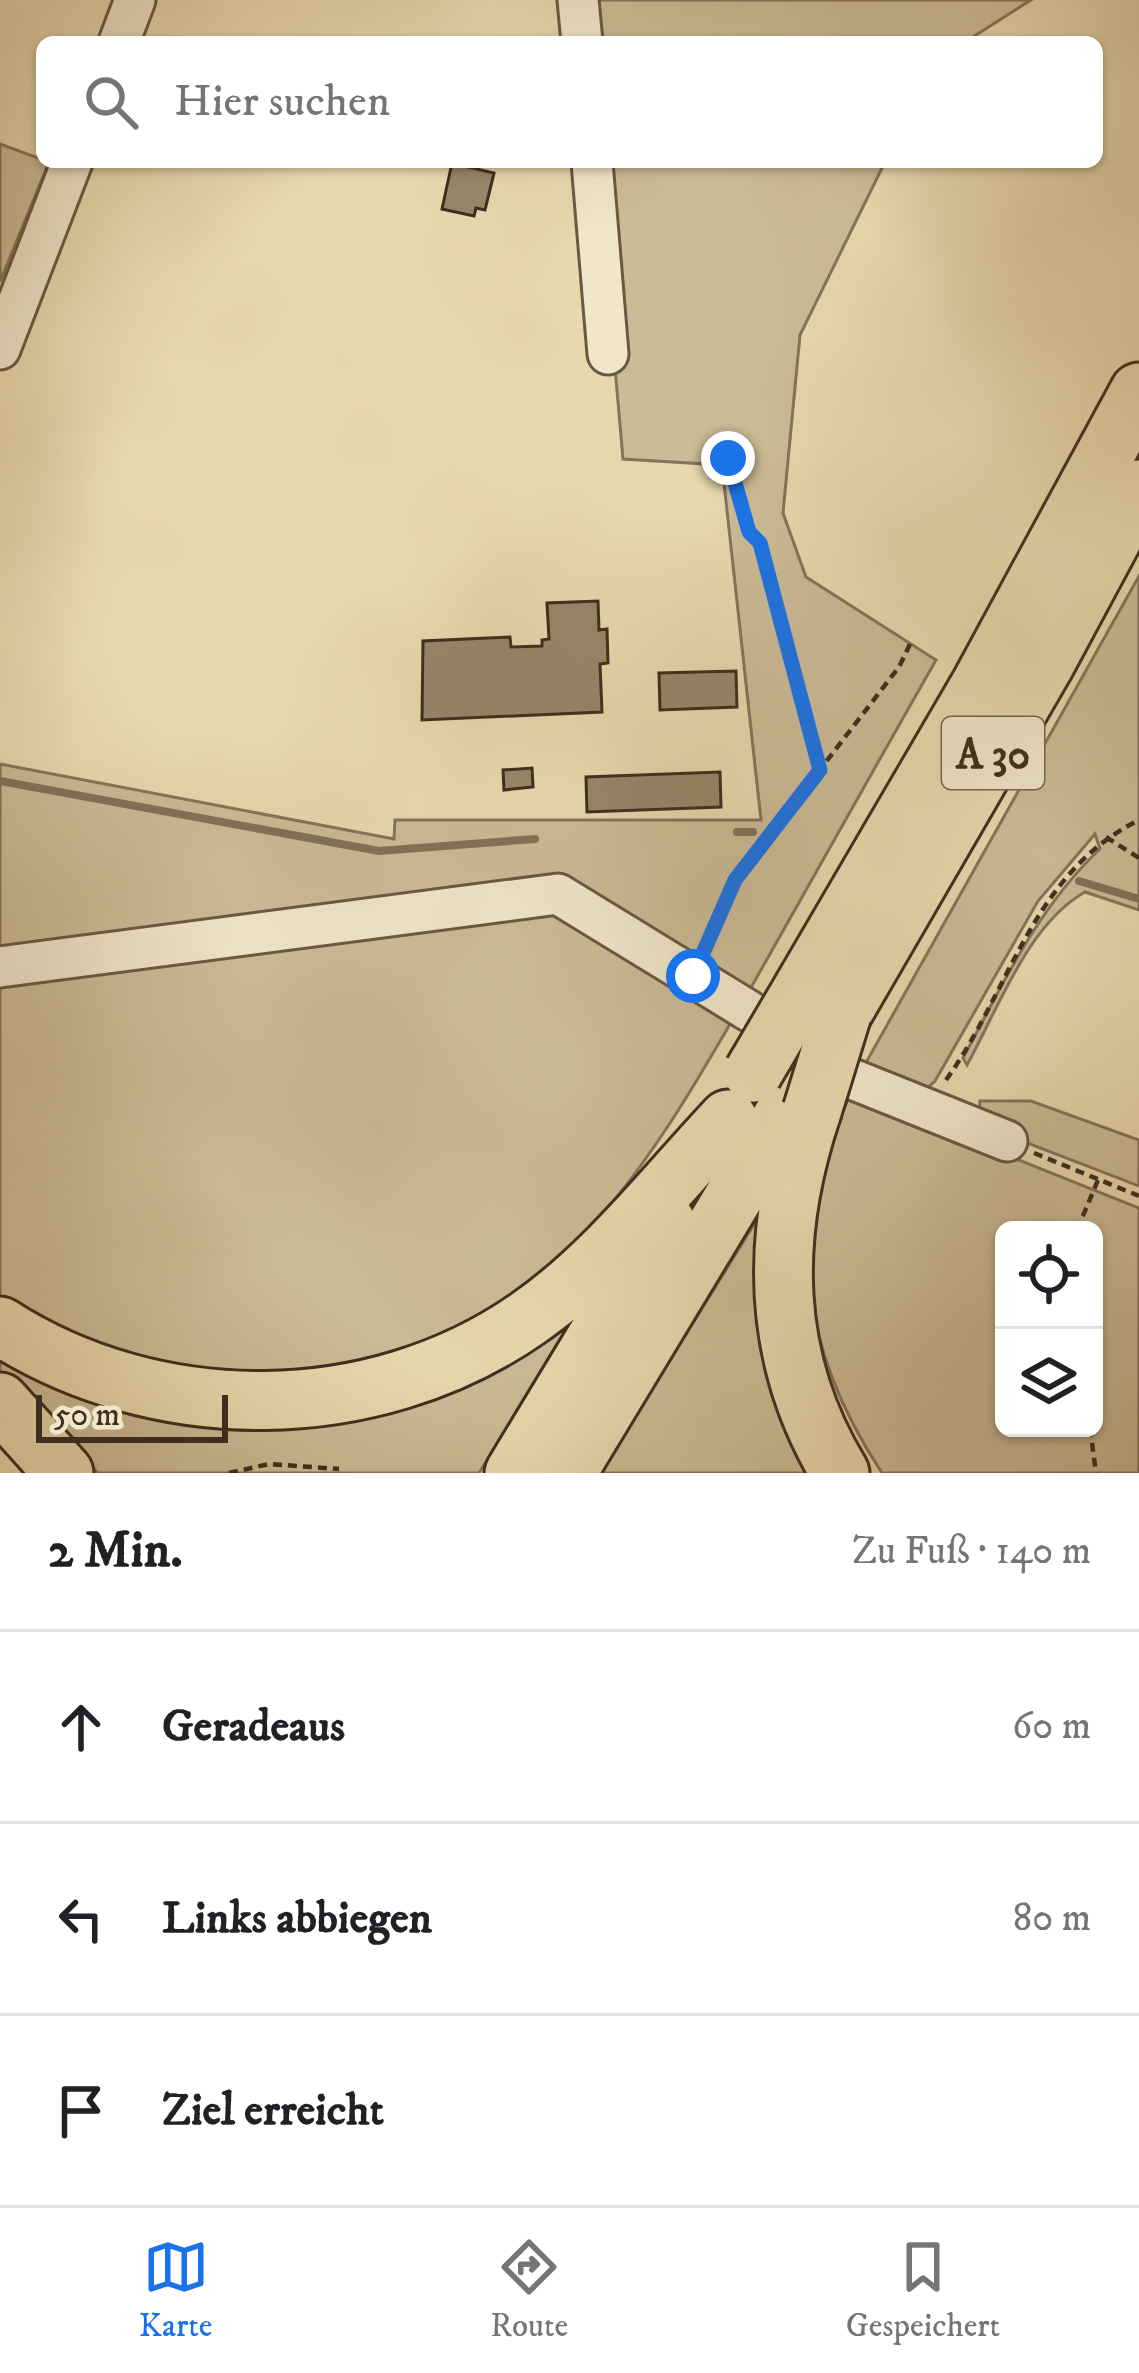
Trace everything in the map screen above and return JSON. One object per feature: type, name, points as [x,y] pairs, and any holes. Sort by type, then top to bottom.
[{"type":"highway","name":"A 30","points":[[567,1473],[788,1096],[822,1001],[979,687],[1139,392]]},
{"type":"highway","name":"A 30","points":[[822,1001],[1045,664],[1139,489]]},
{"type":"highway","name":"A 30","points":[[514,1473],[788,1096]]},
{"type":"highway","points":[[0,1326],[92,1373],[157,1392],[235,1400],[317,1399],[397,1382],[464,1355],[526,1320],[788,1096]]},
{"type":"highway","points":[[788,1096],[779,1284],[787,1350],[806,1406],[840,1473]]},
{"type":"highway","points":[[0,1402],[64,1473]]},
{"type":"street","points":[[121,36],[135,0]]},
{"type":"street","points":[[578,0],[581,36]]},
{"type":"street","points":[[0,349],[70,168]]},
{"type":"street","points":[[592,168],[608,354]]},
{"type":"street","points":[[0,968],[534,893],[558,894],[582,904],[749,1011]]},
{"type":"street","points":[[788,1096],[922,1107],[1007,1141]]},
{"type":"path","points":[[728,458],[749,532],[760,543],[820,770]]},
{"type":"path","points":[[693,976],[735,880],[898,667],[912,640]]},
{"type":"path","points":[[922,1107],[950,1076],[1056,885],[1106,837],[1139,820]]},
{"type":"path","points":[[1106,837],[1139,858]]},
{"type":"path","points":[[1007,1141],[1139,1196]]},
{"type":"path","points":[[1081,1221],[1098,1180]]},
{"type":"path","points":[[1091,1437],[1096,1473]]},
{"type":"path","points":[[229,1473],[269,1465],[339,1468]]},
{"type":"shaded area","points":[[583,0],[1031,0],[974,36],[586,36]]},
{"type":"shaded area","points":[[0,144],[36,157],[36,168],[47,168],[0,282]]},
{"type":"shaded area","points":[[598,168],[882,168],[800,335],[783,513],[806,577],[936,660],[722,1038],[628,1183],[574,1245],[513,1299],[443,1340],[361,1366],[267,1376],[151,1368],[99,1352],[0,1302],[0,764],[394,839],[395,820],[761,820],[722,465],[623,459]]},
{"type":"shaded area","points":[[1139,576],[1139,910],[1085,892],[1065,906],[1016,969],[967,1065],[963,1058],[1023,948],[1058,896],[1100,849],[1095,834],[1038,901],[935,1081],[916,1098],[859,1075]]},
{"type":"shaded area","points":[[851,1093],[1139,1208],[1139,1473],[882,1473],[854,1426],[818,1334],[810,1241],[816,1193]]},
{"type":"shaded area","points":[[980,1101],[1031,1101],[1139,1140],[1139,1186],[1004,1134],[979,1117]]},
{"type":"shaded area","points":[[758,1218],[771,1227],[827,1473],[600,1473]]},
{"type":"shaded area","points":[[586,1300],[479,1473],[98,1473],[36,1406],[0,1377],[0,1344],[229,1413]]},
{"type":"building","points":[[451,168],[494,173],[485,210],[476,208],[474,216],[442,209]]},
{"type":"building","points":[[598,601],[599,630],[607,629],[608,663],[600,664],[602,712],[422,720],[423,641],[510,637],[511,647],[542,646],[542,640],[549,639],[547,603]]},
{"type":"building","points":[[736,671],[737,707],[660,710],[659,673]]},
{"type":"building","points":[[532,768],[533,787],[504,790],[503,770]]},
{"type":"building","points":[[720,772],[721,807],[587,812],[586,777]]},
{"type":"waterway","points":[[0,781],[379,851],[535,839]]},
{"type":"waterway","points":[[737,832],[753,832]]},
{"type":"waterway","points":[[1079,881],[1139,899]]},
{"type":"route","points":[[693,976],[735,880],[820,770],[760,543],[749,532],[728,458]]}]
